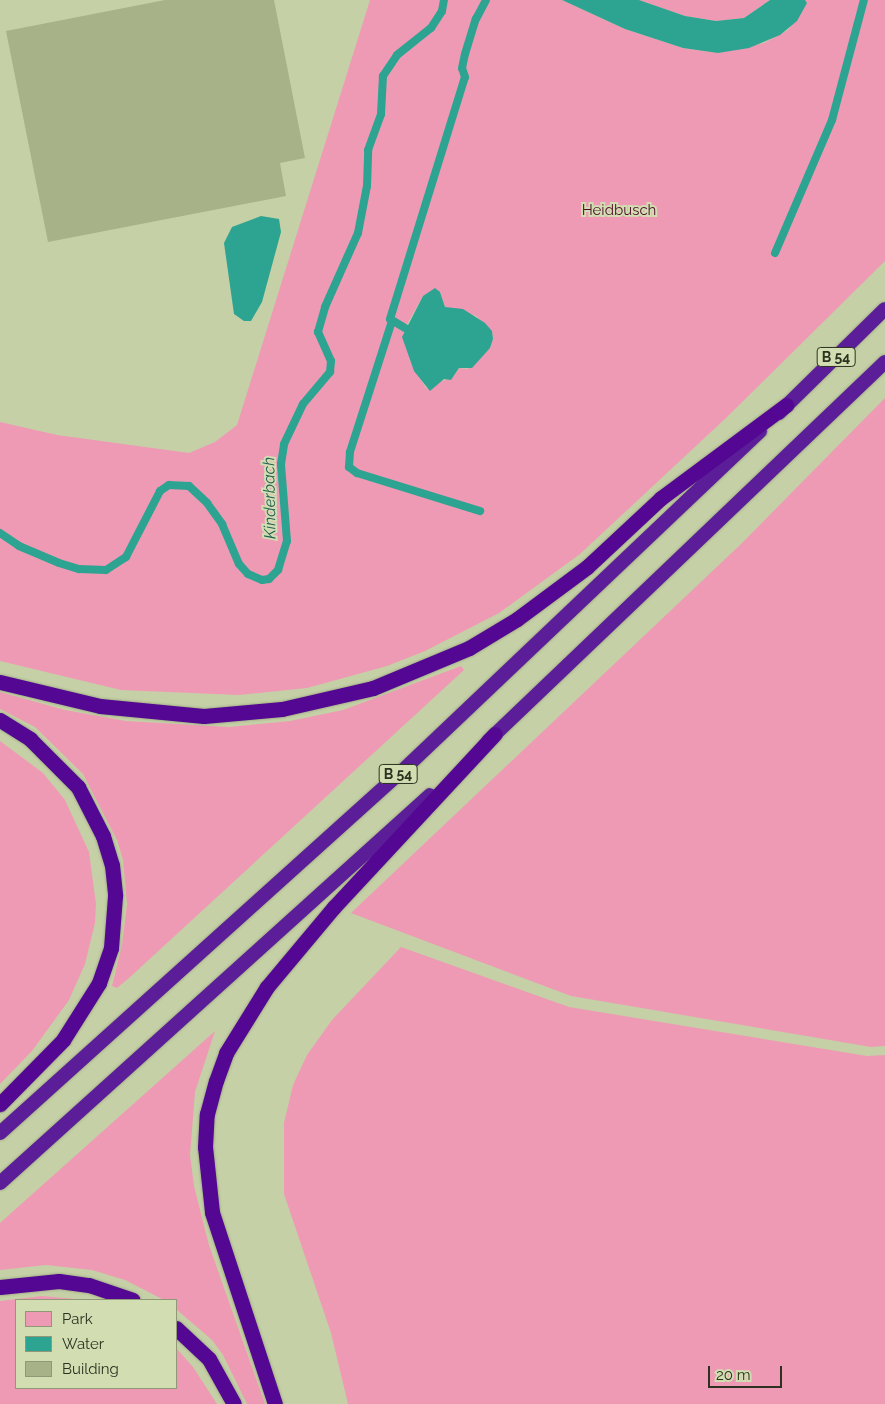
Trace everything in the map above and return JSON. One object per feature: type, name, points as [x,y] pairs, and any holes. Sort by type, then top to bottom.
[{"type":"highway","name":"B 54","points":[[0,1133],[394,778],[786,405],[885,308]]},
{"type":"highway","name":"B 54","points":[[0,1183],[280,933],[495,734],[885,362]]},
{"type":"highway","points":[[0,682],[100,706],[204,716],[282,709],[373,688],[461,652],[517,619],[586,568],[661,498],[786,405]]},
{"type":"highway","points":[[0,720],[30,739],[78,787],[103,836],[112,866],[115,896],[111,948],[99,983],[63,1040],[0,1104]]},
{"type":"highway","points":[[275,1404],[221,1245],[211,1204],[205,1147],[207,1114],[216,1081],[226,1053],[266,986],[334,907],[495,734]]},
{"type":"highway","points":[[0,1288],[59,1281],[90,1284],[130,1299]]},
{"type":"highway","points":[[178,1330],[209,1359],[234,1404]]},
{"type":"green space","name":"Heidbusch","points":[[370,0],[562,0],[625,29],[683,48],[718,53],[764,43],[788,30],[807,3],[805,0],[885,0],[885,261],[726,418],[580,554],[499,613],[425,651],[387,666],[307,688],[238,695],[121,690],[0,661],[0,422],[57,435],[189,453],[215,442],[237,425]],"holes":[[[440,292],[445,307],[476,316],[492,331],[493,339],[490,348],[467,369],[459,368],[454,376],[426,388],[410,361],[405,328],[423,296]]]},
{"type":"green space","points":[[639,0],[770,0],[744,18],[716,21],[685,16]]},
{"type":"green space","points":[[885,398],[885,1046],[871,1047],[571,996],[351,913],[740,545]]},
{"type":"green space","points":[[461,666],[464,670],[129,978],[117,988],[112,986],[122,945],[127,904],[123,860],[117,840],[83,774],[35,727],[0,709],[0,692],[65,710],[126,721],[229,727],[290,721],[343,710]]},
{"type":"green space","points":[[0,741],[43,773],[65,800],[89,852],[96,904],[95,923],[85,964],[69,1000],[32,1051],[0,1084]]},
{"type":"green space","points":[[401,947],[569,1007],[867,1056],[885,1055],[885,1404],[348,1404],[331,1333],[284,1194],[284,1123],[293,1085],[307,1055],[332,1020]]},
{"type":"green space","points":[[215,1031],[195,1092],[190,1155],[194,1186],[209,1245],[265,1404],[247,1404],[223,1355],[212,1340],[178,1311],[178,1299],[162,1299],[125,1280],[92,1270],[46,1265],[0,1270],[0,1223]]},
{"type":"green space","points":[[42,1296],[75,1299],[17,1299]]},
{"type":"green space","points":[[15,1299],[15,1389],[178,1389],[178,1350],[193,1367],[217,1404],[0,1404],[0,1301]]},
{"type":"water","points":[[562,0],[639,0],[685,16],[716,21],[744,18],[770,0],[805,0],[807,3],[797,21],[780,35],[749,48],[718,53],[683,48],[625,29]]},
{"type":"water","points":[[261,216],[279,219],[281,232],[262,302],[251,321],[244,321],[234,314],[224,243],[232,227]]},
{"type":"water","points":[[435,288],[440,292],[445,307],[463,309],[485,323],[492,331],[493,339],[490,348],[472,368],[459,368],[451,380],[444,379],[430,391],[414,371],[402,337],[423,296]]},
{"type":"building","points":[[165,0],[274,0],[305,158],[280,163],[286,196],[48,242],[6,31]]},
{"type":"waterway","name":"Kinderbach","points":[[0,533],[19,546],[59,563],[79,569],[106,570],[126,557],[160,491],[169,485],[189,486],[207,503],[222,524],[239,564],[248,574],[262,580],[269,579],[278,570],[287,541],[281,464],[284,444],[303,404],[330,372],[331,361],[318,332],[325,307],[358,233],[367,186],[368,150],[381,114],[383,76],[397,55],[431,28],[442,11],[444,0]]},
{"type":"waterway","points":[[405,328],[390,319],[465,77],[462,68],[465,54],[476,19],[486,0]]},
{"type":"waterway","points":[[775,253],[832,120],[864,0]]},
{"type":"waterway","points":[[392,321],[350,452],[349,467],[357,473],[480,511]]}]
